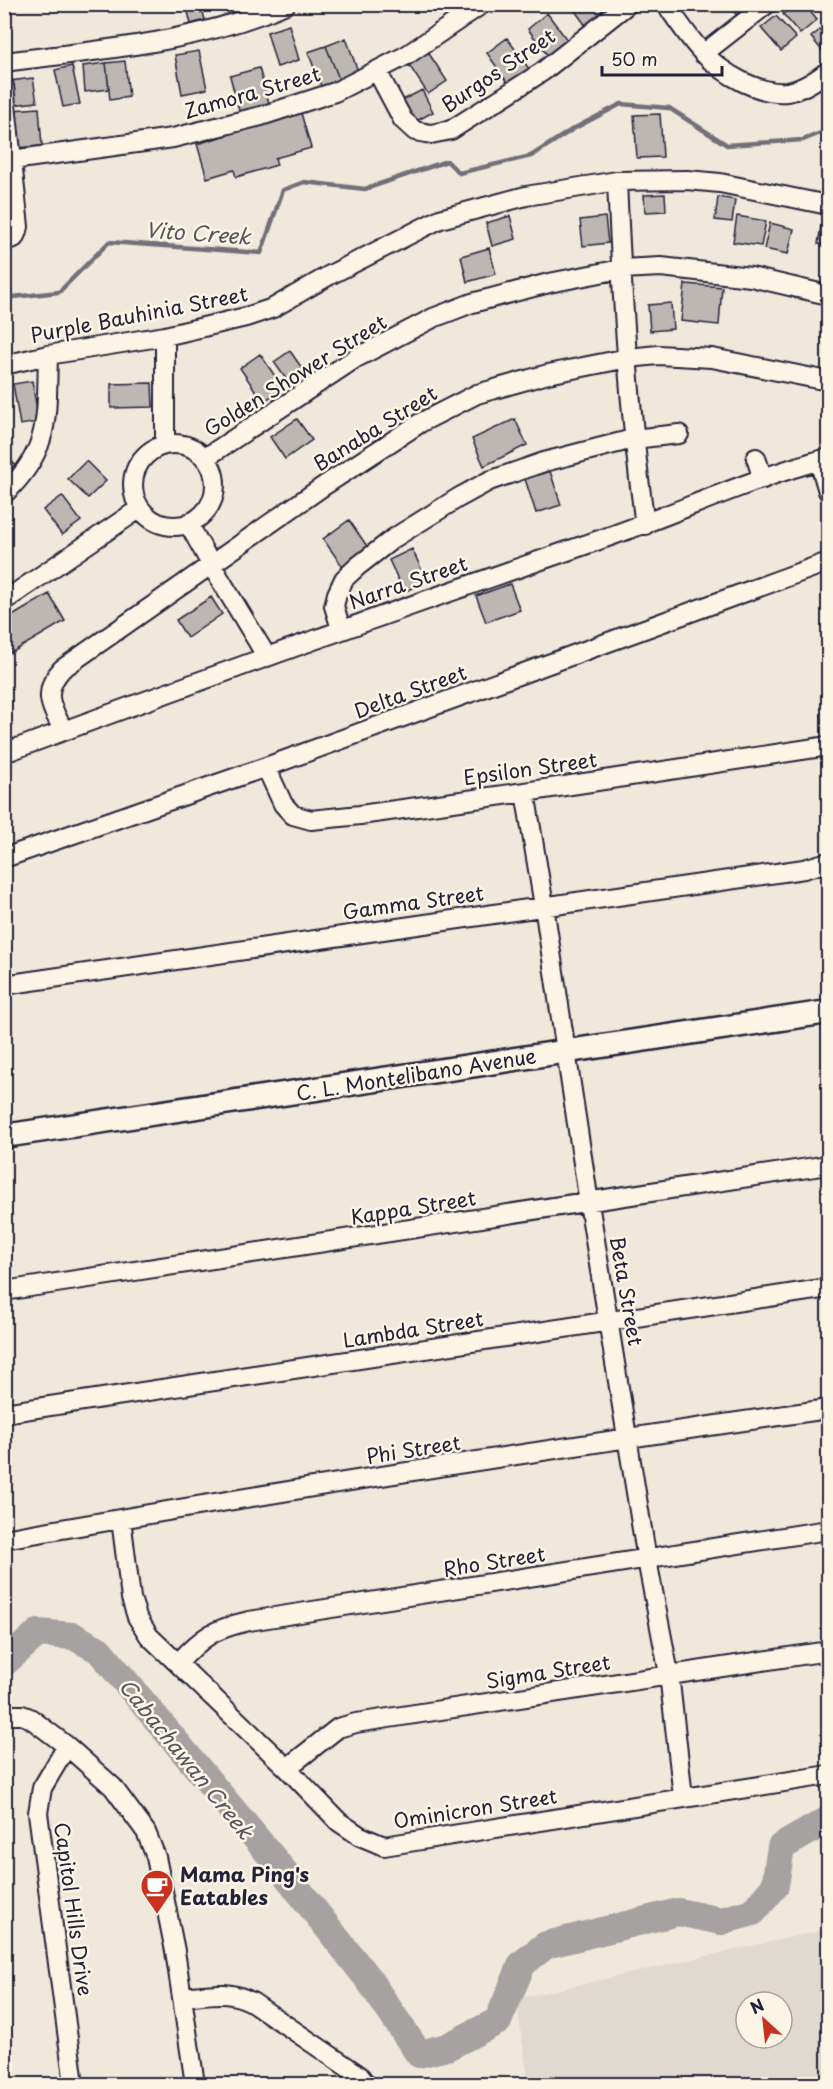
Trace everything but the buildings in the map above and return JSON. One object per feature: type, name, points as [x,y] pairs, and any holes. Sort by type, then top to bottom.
[{"type":"street","points":[[4,62],[110,49],[207,32],[262,15],[286,4]]},
{"type":"street","name":"Zamora Street","points":[[12,160],[152,142],[261,116],[334,92],[407,55],[482,4]]},
{"type":"street","name":"Burgos Street","points":[[377,71],[403,120],[415,131],[431,134],[451,130],[542,72],[628,4]]},
{"type":"street","points":[[666,4],[687,36],[703,54],[718,68],[737,79],[774,93],[793,91],[811,84],[828,71]]},
{"type":"street","points":[[703,54],[767,4]]},
{"type":"street","points":[[4,86],[19,227],[14,238],[4,242]]},
{"type":"street","name":"Purple Bauhinia Street","points":[[4,364],[165,336],[222,324],[273,308],[328,276],[440,219],[526,196],[617,181],[687,180],[720,183],[828,205]]},
{"type":"street","points":[[617,181],[633,439],[645,525]]},
{"type":"street","name":"Golden Shower Street","points":[[205,458],[357,358],[433,318],[472,303],[549,282],[621,269],[661,267],[751,277],[828,295]]},
{"type":"street","points":[[165,336],[165,445]]},
{"type":"street","points":[[4,494],[30,465],[39,449],[45,430],[48,355]]},
{"type":"street","name":"Banaba Street","points":[[64,731],[48,696],[55,676],[62,669],[325,485],[420,423],[477,394],[549,374],[628,358],[658,356],[712,358],[828,381]]},
{"type":"street","points":[[341,629],[334,606],[345,579],[394,538],[458,498],[489,481],[544,462],[633,439],[680,434]]},
{"type":"street","points":[[177,444],[191,448],[205,458],[212,471],[214,494],[208,508],[198,518],[178,526],[164,525],[151,520],[139,509],[132,489],[134,475],[140,462],[150,452],[165,445],[177,444]]},
{"type":"street","points":[[756,458],[763,479]]},
{"type":"street","points":[[824,459],[828,491]]},
{"type":"street","name":"Narra Street","points":[[4,753],[341,629],[645,525],[763,479],[824,459]]},
{"type":"street","points":[[4,601],[139,509]]},
{"type":"street","points":[[188,523],[267,657]]},
{"type":"street","name":"Delta Street","points":[[4,858],[266,767],[828,562]]},
{"type":"street","name":"Epsilon Street","points":[[266,767],[283,804],[293,815],[311,820],[525,792],[828,746]]},
{"type":"street","name":"Beta Street","points":[[525,792],[647,1560],[669,1674],[683,1797]]},
{"type":"street","name":"Gamma Street","points":[[4,985],[804,869],[828,862]]},
{"type":"street","name":"C. L. Montelibano Avenue","points":[[4,1136],[828,1012]]},
{"type":"street","name":"Kappa Street","points":[[4,1291],[828,1165]]},
{"type":"street","name":"Lambda Street","points":[[4,1413],[828,1288]]},
{"type":"street","name":"Phi Street","points":[[4,1539],[121,1518],[628,1437],[828,1409]]},
{"type":"street","name":"Ominicron Street","points":[[121,1518],[131,1598],[137,1617],[149,1636],[179,1662],[339,1822],[360,1836],[384,1846],[828,1775]]},
{"type":"street","name":"Rho Street","points":[[179,1662],[194,1645],[208,1634],[249,1621],[828,1530]]},
{"type":"street","name":"Sigma Street","points":[[287,1768],[338,1728],[356,1723],[828,1651]]},
{"type":"street","points":[[4,1715],[22,1715],[30,1718],[67,1746],[113,1787],[146,1832],[156,1857],[176,1951],[195,2085]]},
{"type":"street","name":"Capitol Hills Drive","points":[[67,1746],[42,1788],[38,1813],[74,2085]]},
{"type":"street","points":[[182,1997],[226,1993],[238,1995],[252,2002],[358,2081]]},
{"type":"shaded area","points":[[828,1915],[828,2084],[529,2084],[516,1999],[823,1930]]},
{"type":"waterway","name":"Vito Creek","points":[[4,298],[59,292],[109,242],[261,253],[283,190],[304,182],[365,189],[447,161],[459,173],[531,156],[573,129],[621,104],[669,108],[727,145],[803,140],[828,130]]},
{"type":"waterway","name":"Cabachawan Creek","points":[[4,1663],[38,1633],[73,1636],[99,1650],[281,1868],[369,1980],[419,2054],[447,2047],[498,2021],[522,1964],[546,1945],[678,1912],[721,1921],[753,1912],[775,1886],[781,1847],[828,1820]]},
{"type":"place","name":"Mama Ping's Eatables","points":[[157,1915]]}]
